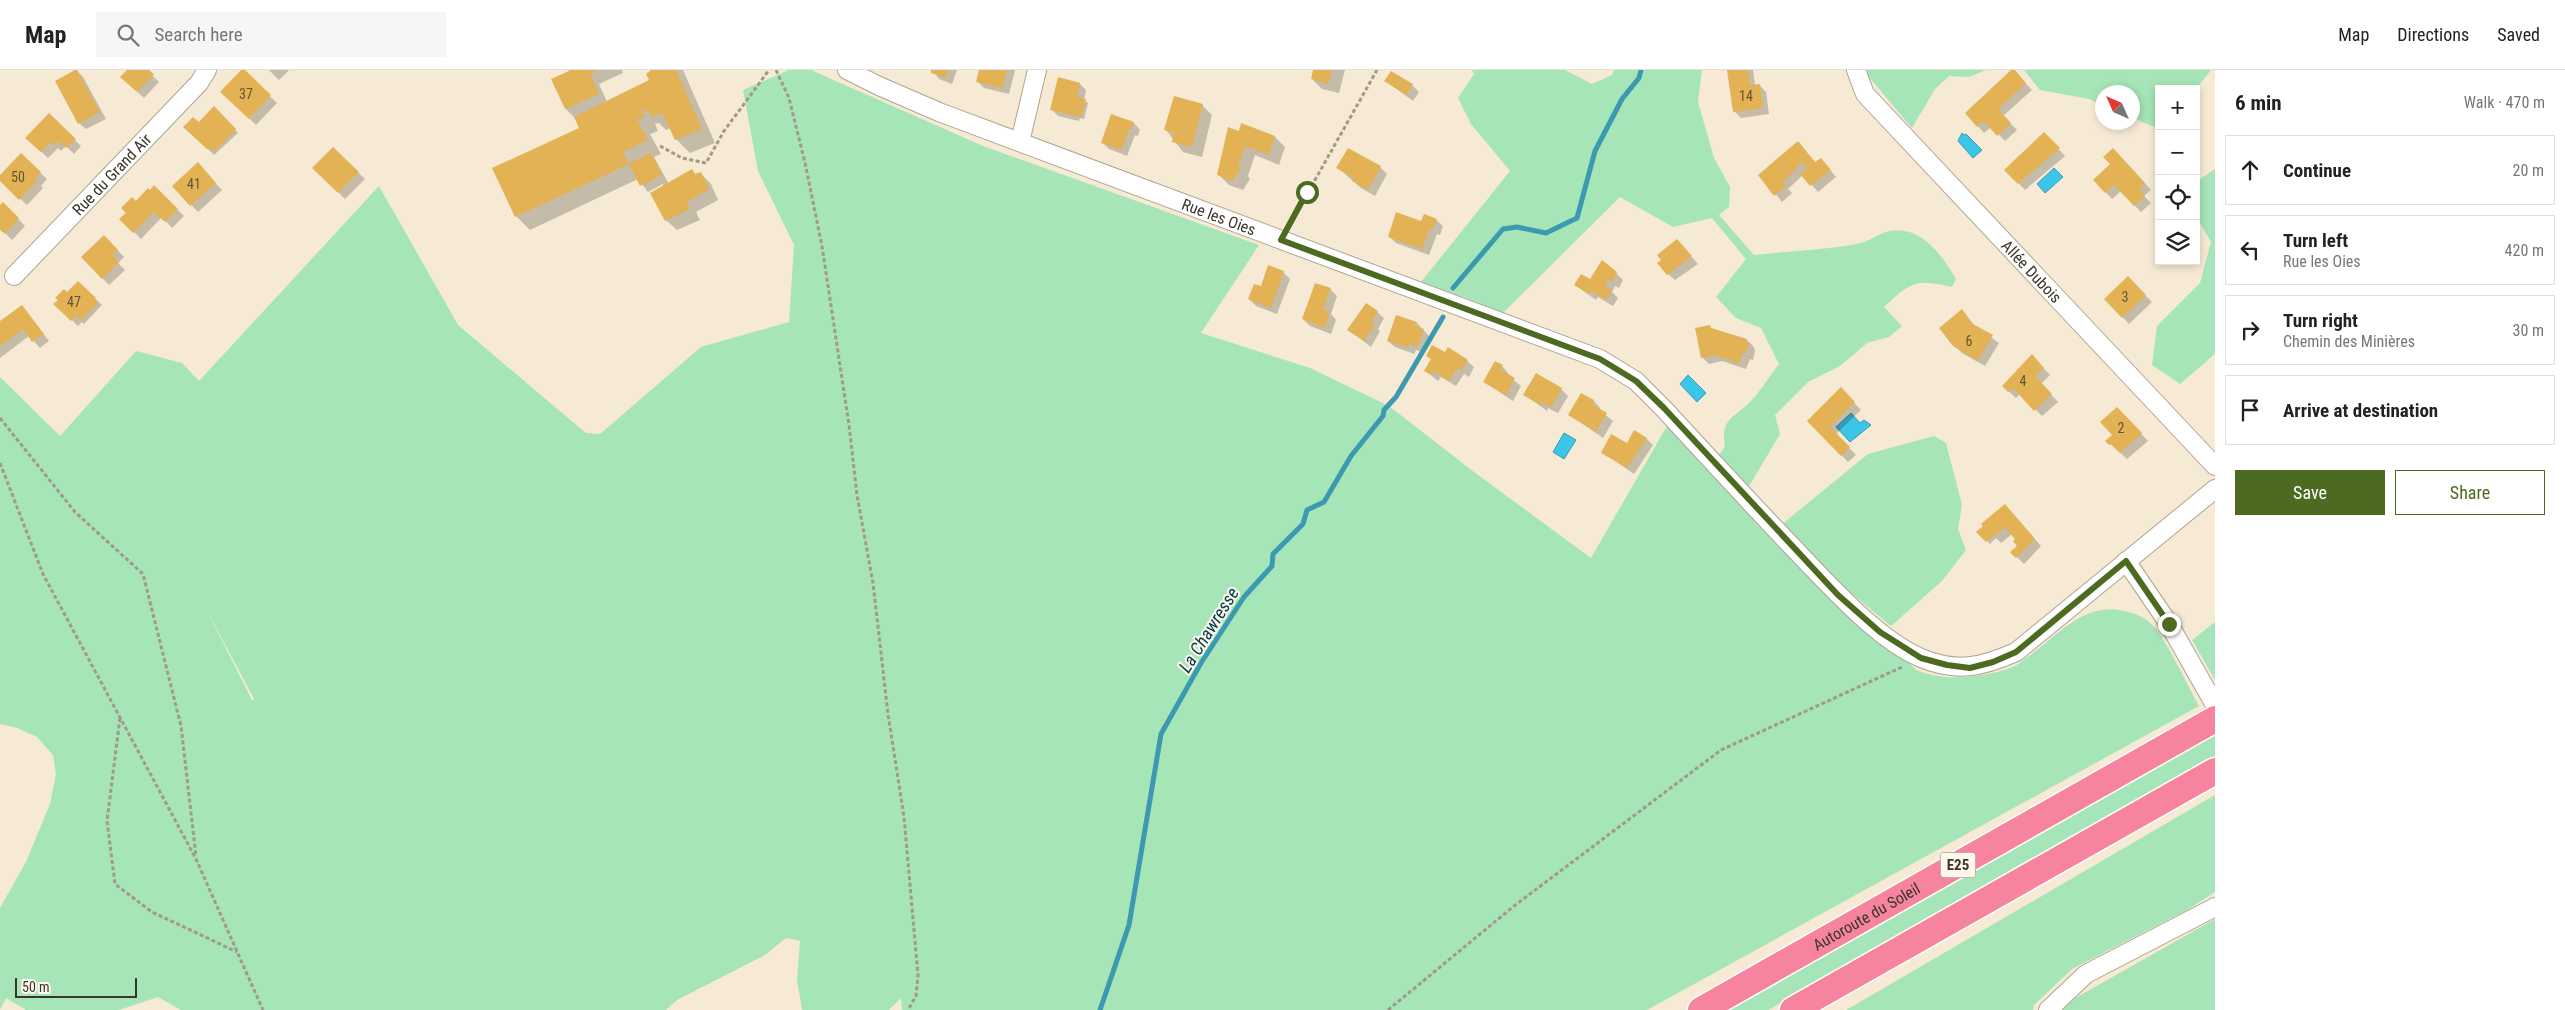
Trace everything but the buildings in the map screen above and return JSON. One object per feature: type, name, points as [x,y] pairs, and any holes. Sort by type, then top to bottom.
[{"type":"highway","name":"Autoroute du Soleil","points":[[1700,1010],[2215,719]]},
{"type":"highway","points":[[1793,1010],[2215,771]]},
{"type":"street","name":"Rue du Grand Air","points":[[14,276],[199,83],[207,70]]},
{"type":"street","name":"Rue les Oies","points":[[848,70],[879,86],[939,112],[1600,359],[1636,381],[1664,408],[1838,595],[1880,632],[1921,658],[1947,665],[1970,668],[1993,662],[2016,652],[2215,489]]},
{"type":"street","points":[[1020,142],[1037,70]]},
{"type":"street","name":"Allée Dubois","points":[[1856,70],[1865,94],[2215,466]]},
{"type":"street","points":[[2126,561],[2172,629],[2215,705]]},
{"type":"street","points":[[2048,1010],[2086,974],[2215,908]]},
{"type":"path","points":[[660,146],[682,158],[706,163],[724,131],[769,70]]},
{"type":"path","points":[[776,70],[789,98],[822,246],[849,425],[857,495],[873,583],[888,714],[904,817],[918,975],[916,996],[908,1010]]},
{"type":"path","points":[[1281,240],[1377,70]]},
{"type":"path","points":[[0,418],[75,512],[143,574],[181,726],[196,859]]},
{"type":"path","points":[[0,463],[44,574],[196,859],[263,1010]]},
{"type":"path","points":[[1388,1010],[1514,906],[1721,750],[1921,658]]},
{"type":"path","points":[[120,717],[107,821],[115,884],[152,912],[237,952]]},
{"type":"green space","points":[[789,70],[811,70],[983,146],[1259,245],[1201,333],[1310,368],[1389,406],[1474,472],[1591,558],[1667,426],[1916,670],[1927,674],[1952,677],[1977,676],[2001,671],[2017,665],[2084,615],[2110,609],[2139,616],[2155,628],[2199,706],[1647,1010],[902,1010],[901,998],[889,1010],[802,1010],[797,980],[800,941],[786,938],[765,955],[677,1000],[666,1010],[181,1010],[158,997],[119,1010],[26,1010],[6,998],[0,1010],[0,908],[26,862],[50,804],[56,774],[53,755],[37,737],[17,728],[0,724],[0,377],[60,436],[136,351],[182,363],[199,381],[379,186],[458,325],[586,433],[600,434],[701,347],[789,322],[794,245],[758,171],[743,90]],"holes":[[[203,603],[254,699],[252,700]]]},
{"type":"green space","points":[[1472,70],[1565,70],[1592,84],[1612,75],[1614,70],[1702,70],[1698,102],[1714,158],[1730,187],[1729,207],[1719,215],[1754,255],[1857,244],[1889,231],[1900,230],[1921,237],[1929,244],[1956,279],[1952,287],[1921,283],[1901,292],[1884,307],[1902,326],[1889,337],[1867,343],[1840,366],[1808,382],[1775,415],[1780,434],[1748,488],[1718,457],[1725,446],[1726,424],[1754,398],[1779,364],[1761,328],[1736,318],[1716,297],[1746,259],[1712,218],[1673,227],[1620,197],[1503,313],[1464,297],[1438,291],[1421,282],[1510,171],[1471,124],[1458,98],[1474,74]]},
{"type":"green space","points":[[1867,70],[1986,70],[1969,77],[1949,76],[1935,89],[1912,128],[1869,77]]},
{"type":"green space","points":[[2024,70],[2211,70],[2199,85],[2155,85],[2155,127],[2140,121],[2140,85],[2095,85],[2095,102],[2040,90]]},
{"type":"green space","points":[[2215,169],[2215,354],[2180,384],[2152,365],[2157,326],[2200,283],[2211,242],[2200,223],[2200,179]]},
{"type":"green space","points":[[1934,436],[1946,443],[1962,505],[1958,529],[1966,550],[1942,581],[1891,626],[1834,579],[1781,525],[1868,454]]},
{"type":"green space","points":[[2215,622],[2215,680],[2192,640]]},
{"type":"green space","points":[[2215,731],[2215,757],[1768,1010],[1719,1010]]},
{"type":"green space","points":[[2215,795],[2215,892],[2187,910],[2072,969],[2034,1005],[2033,1010],[1846,1010]]},
{"type":"green space","points":[[2215,919],[2215,1010],[2056,1010],[2056,1009]]},
{"type":"water","points":[[1962,133],[1966,134],[1982,150],[1973,158],[1958,141]]},
{"type":"water","points":[[2054,168],[2063,177],[2045,193],[2037,184]]},
{"type":"water","points":[[1688,375],[1706,393],[1697,402],[1680,384]]},
{"type":"water","points":[[1851,413],[1860,423],[1864,420],[1871,425],[1850,442],[1836,427]]},
{"type":"water","points":[[1564,433],[1576,440],[1564,459],[1553,452]]},
{"type":"waterway","points":[[1453,288],[1503,229],[1517,227],[1546,233],[1577,218],[1595,151],[1622,99],[1639,78],[1641,70]]},
{"type":"waterway","name":"La Chawresse","points":[[1100,1010],[1129,925],[1161,734],[1201,663],[1244,597],[1272,566],[1273,554],[1303,524],[1307,510],[1324,502],[1351,456],[1383,416],[1384,410],[1396,397],[1443,317]]},
{"type":"route","points":[[1307,192],[1281,240],[1600,359],[1636,381],[1664,408],[1768,522],[1838,595],[1880,632],[1921,658],[1947,665],[1970,668],[1993,662],[2016,652],[2126,561],[2169,624]]}]
